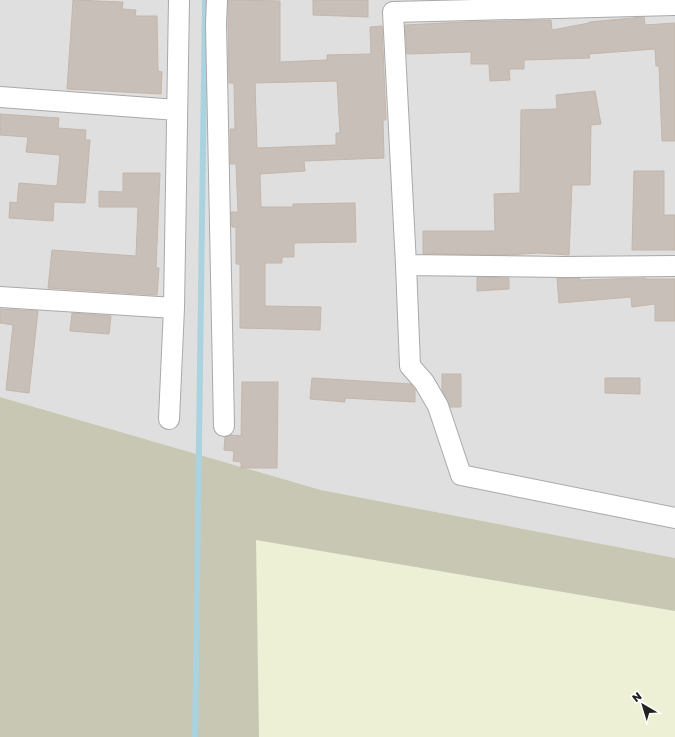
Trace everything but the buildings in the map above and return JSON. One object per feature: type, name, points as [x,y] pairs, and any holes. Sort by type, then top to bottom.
[{"type":"street","points":[[169,419],[174,308],[180,0]]},
{"type":"street","points":[[217,0],[216,24],[224,426]]},
{"type":"street","points":[[675,5],[393,12],[410,366],[424,382],[438,406],[461,475],[675,518]]},
{"type":"street","points":[[0,97],[177,110]]},
{"type":"street","points":[[406,265],[565,267],[675,266]]},
{"type":"street","points":[[0,297],[174,308]]},
{"type":"shaded area","points":[[0,0],[675,0],[675,558],[321,490],[0,397]]},
{"type":"shaded area","points":[[0,397],[321,490],[675,558],[675,737],[0,737]]},
{"type":"shaded area","points":[[256,540],[675,611],[675,737],[259,737]]},
{"type":"waterway","points":[[195,737],[205,0]]}]
